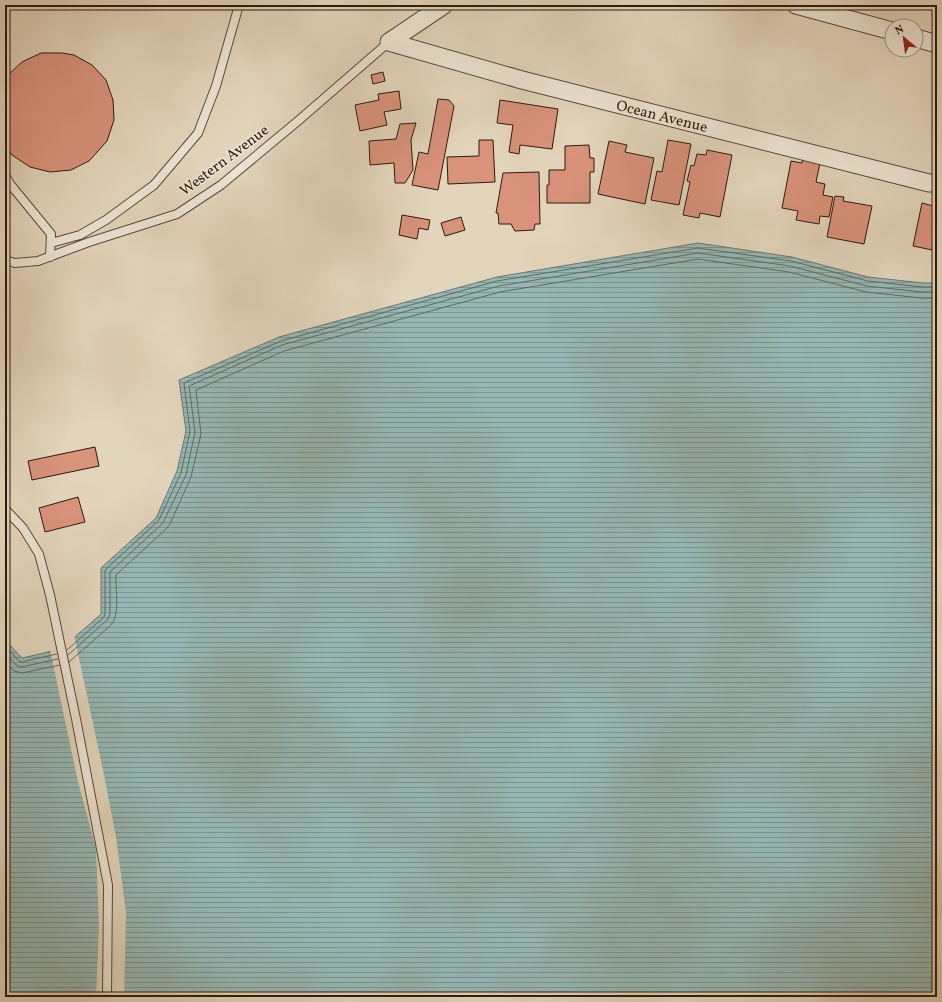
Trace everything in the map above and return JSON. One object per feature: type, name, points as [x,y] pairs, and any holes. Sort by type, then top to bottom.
[{"type":"street","points":[[389,42],[444,5]]},
{"type":"street","points":[[796,5],[884,29]]},
{"type":"street","points":[[924,40],[937,44]]},
{"type":"street","name":"Ocean Avenue","points":[[389,42],[530,82],[929,183],[937,183]]},
{"type":"lane","points":[[51,243],[80,235],[100,224],[154,185],[198,133],[216,86],[239,5]]},
{"type":"lane","name":"Western Avenue","points":[[5,260],[16,263],[38,261],[89,242],[177,214],[221,185],[389,42]]},
{"type":"lane","points":[[5,175],[10,184],[51,234],[50,257]]},
{"type":"lane","points":[[5,509],[22,528],[40,554],[76,719],[108,885],[107,997]]},
{"type":"water","points":[[698,243],[792,257],[868,277],[923,283],[937,283],[937,997],[5,997],[5,640],[22,658],[61,649],[101,614],[101,568],[156,518],[177,471],[186,431],[179,380],[279,337],[497,277]]},
{"type":"pier","points":[[74,635],[116,837],[126,912],[124,997],[96,997],[99,924],[96,849],[78,782],[50,650],[60,647]]},
{"type":"building","points":[[41,53],[62,53],[74,55],[92,65],[106,80],[113,100],[114,120],[107,141],[89,161],[71,170],[50,172],[30,167],[12,155],[5,145],[5,79],[22,62]]},
{"type":"building","points":[[383,72],[385,81],[373,84],[371,75]]},
{"type":"building","points":[[399,91],[401,109],[384,112],[387,125],[360,131],[355,105],[379,100],[378,94]]},
{"type":"building","points":[[438,99],[449,100],[454,106],[438,190],[412,185],[419,152],[428,154]]},
{"type":"building","points":[[500,100],[558,109],[552,149],[520,145],[519,154],[509,152],[513,125],[497,123]]},
{"type":"building","points":[[416,123],[411,140],[413,170],[405,183],[395,183],[394,163],[370,165],[369,141],[396,139],[400,124]]},
{"type":"building","points":[[479,140],[493,140],[495,182],[448,184],[447,157],[479,156]]},
{"type":"building","points":[[668,140],[691,144],[679,205],[651,200],[657,171],[662,172]]},
{"type":"building","points":[[609,141],[627,145],[625,152],[654,158],[645,204],[598,194]]},
{"type":"building","points":[[589,145],[590,158],[594,158],[594,172],[590,172],[590,203],[547,203],[549,170],[565,170],[565,146]]},
{"type":"building","points":[[707,150],[732,155],[720,217],[700,213],[699,218],[683,215],[690,182],[687,181],[691,165],[694,166],[697,154],[706,155]]},
{"type":"building","points":[[803,159],[820,163],[816,182],[825,184],[823,195],[833,197],[829,217],[820,216],[819,224],[796,220],[798,211],[782,208],[791,161],[802,163]]},
{"type":"building","points":[[539,172],[540,224],[535,224],[534,230],[515,231],[511,224],[499,224],[498,213],[496,213],[503,173]]},
{"type":"building","points":[[835,196],[844,197],[843,201],[872,206],[864,244],[827,237]]},
{"type":"building","points":[[922,203],[937,207],[937,251],[913,246]]},
{"type":"building","points":[[402,215],[430,220],[428,230],[419,228],[417,239],[399,235]]},
{"type":"building","points":[[461,217],[465,230],[445,236],[441,223]]},
{"type":"building","points":[[95,447],[99,466],[32,480],[28,461]]},
{"type":"building","points":[[78,497],[85,522],[45,532],[39,508]]}]
